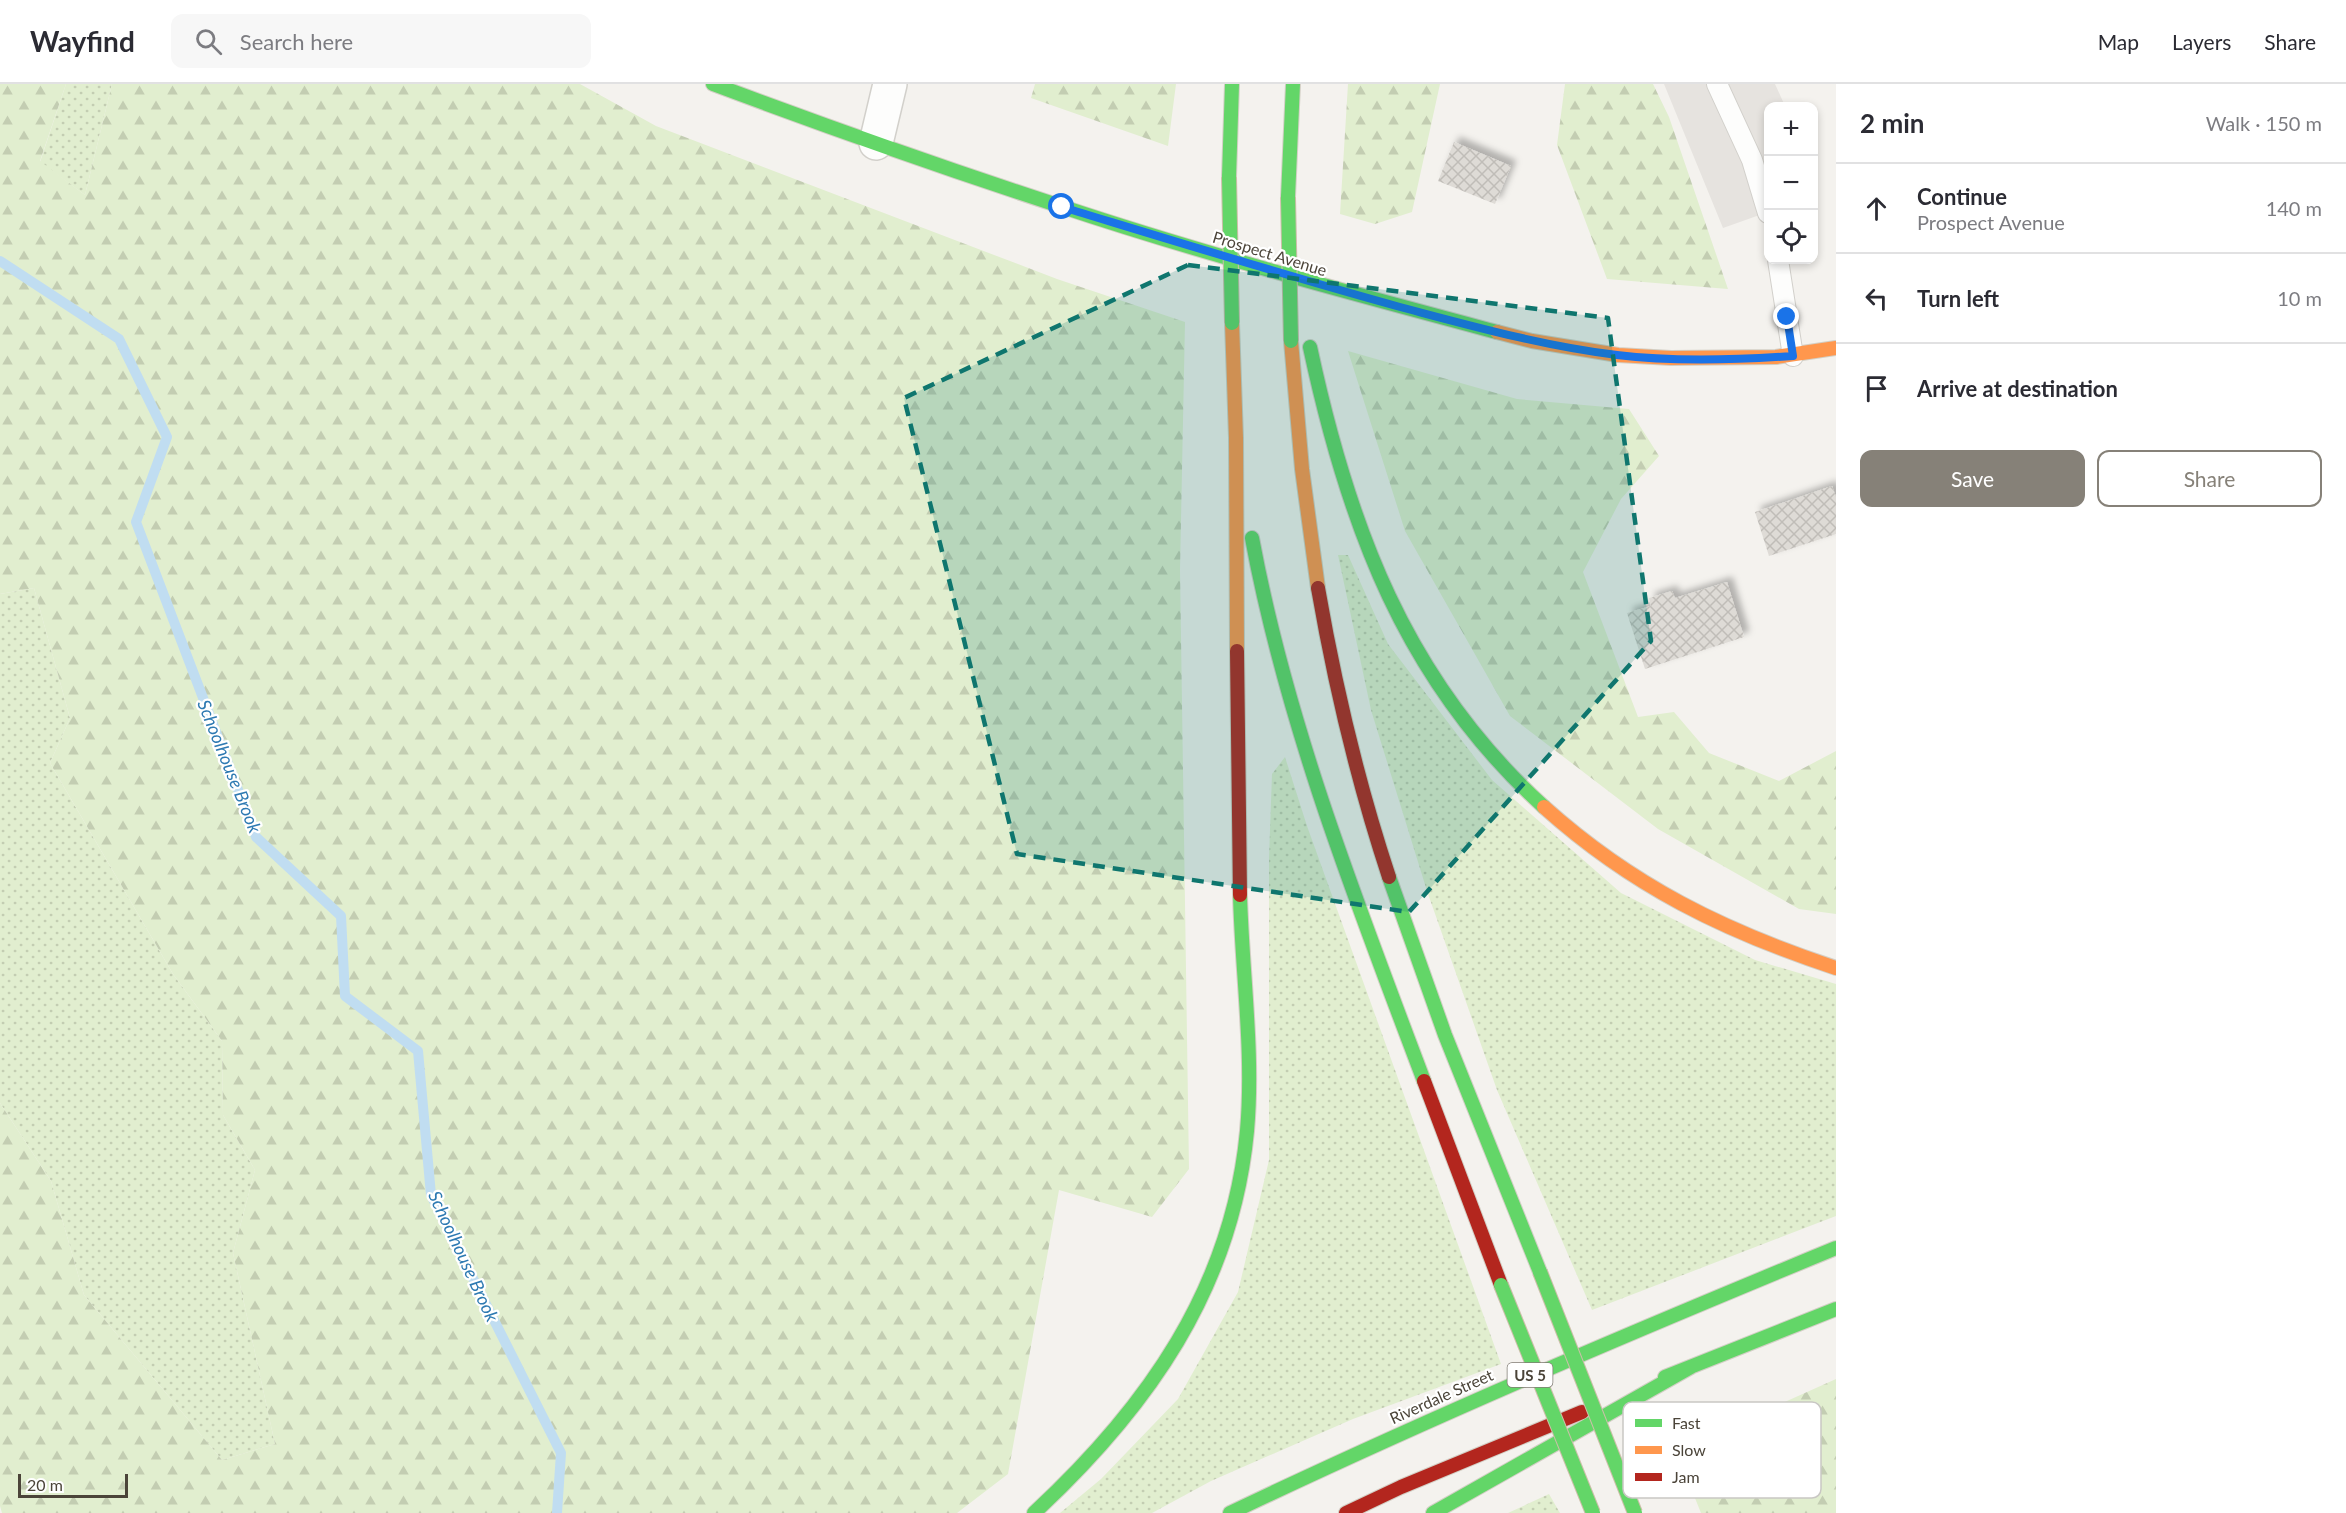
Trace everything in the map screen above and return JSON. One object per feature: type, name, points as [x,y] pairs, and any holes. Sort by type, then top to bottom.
[{"type":"main road","name":"Prospect Avenue","points":[[713,84],[1084,214],[1324,286],[1532,341],[1618,355],[1671,358],[1793,356],[1836,348]]},
{"type":"main road","points":[[1034,1513],[1092,1458],[1146,1393],[1188,1325],[1219,1257],[1231,1216],[1247,1133],[1250,1065],[1241,928],[1237,432],[1229,177],[1232,84]]},
{"type":"main road","points":[[1293,84],[1288,197],[1291,341],[1306,509],[1320,600],[1339,696],[1363,792],[1391,886],[1433,1005],[1623,1483]]},
{"type":"main road","points":[[1290,254],[1319,391],[1343,478],[1370,556],[1391,603],[1421,657],[1450,701],[1494,758],[1551,814],[1596,850],[1652,888],[1716,923],[1784,951],[1836,968]]},
{"type":"main road","points":[[1237,432],[1254,550],[1272,633],[1300,740],[1451,1156],[1593,1513]]},
{"type":"main road","name":"Riverdale Street","points":[[1230,1513],[1433,1418],[1669,1316],[1836,1248]]},
{"type":"main road","points":[[1346,1513],[1412,1483],[1836,1309]]},
{"type":"main road","points":[[1629,1402],[1691,1367]]},
{"type":"main road","points":[[1433,1513],[1623,1405]]},
{"type":"main road","points":[[1629,1498],[1635,1513]]},
{"type":"street","points":[[876,143],[890,84]]},
{"type":"lane","points":[[1717,84],[1752,160],[1767,210]]},
{"type":"lane","points":[[1779,264],[1793,356]]},
{"type":"highlighted area","points":[[1188,265],[1608,318],[1651,641],[1409,912],[1017,854],[904,398]]},
{"type":"green space","points":[[0,84],[66,84],[40,161],[85,195],[112,84],[580,84],[656,126],[1057,279],[1185,322],[1180,570],[1189,1169],[1152,1217],[1059,1190],[1008,1474],[957,1513],[2,1513],[0,1506],[0,1103],[51,1181],[84,1295],[222,1460],[275,1444],[233,1253],[255,1170],[223,1115],[222,1041],[173,974],[50,763],[70,718],[34,588],[0,594]]},
{"type":"green space","points":[[66,84],[112,84],[85,195],[40,162]]},
{"type":"green space","points":[[1035,84],[1176,84],[1168,146],[1031,98]]},
{"type":"green space","points":[[1348,84],[1440,84],[1412,212],[1375,224],[1340,214]]},
{"type":"green space","points":[[1565,84],[1653,84],[1669,117],[1728,289],[1607,279],[1557,145]]},
{"type":"green space","points":[[1348,351],[1517,399],[1629,409],[1659,456],[1621,499],[1583,572],[1638,717],[1674,712],[1709,753],[1779,781],[1836,751],[1836,914],[1799,909],[1658,829],[1510,716],[1405,531]]},
{"type":"green space","points":[[1338,555],[1348,555],[1388,644],[1492,780],[1621,893],[1755,960],[1836,984],[1836,1216],[1592,1310],[1497,1090],[1427,891],[1371,710]]},
{"type":"green space","points":[[34,588],[70,718],[50,763],[173,974],[222,1041],[223,1115],[255,1170],[233,1253],[275,1444],[222,1460],[84,1295],[51,1181],[0,1103],[0,594]]},
{"type":"green space","points":[[1285,757],[1307,826],[1501,1364],[1353,1419],[1211,1481],[1152,1513],[1060,1513],[1101,1479],[1178,1399],[1238,1292],[1269,1160],[1269,858],[1272,774]]},
{"type":"green space","points":[[1836,1379],[1836,1513],[1701,1513],[1695,1498],[1821,1498],[1821,1402],[1785,1402]]},
{"type":"green space","points":[[1549,1494],[1560,1513],[1508,1513]]},
{"type":"shaded area","points":[[1664,84],[1775,84],[1783,102],[1764,102],[1764,213],[1723,228]]},
{"type":"building","points":[[1454,142],[1511,166],[1495,204],[1438,181]]},
{"type":"building","points":[[1832,486],[1836,497],[1836,534],[1769,556],[1755,512]]},
{"type":"building","points":[[1727,582],[1744,637],[1645,669],[1627,613],[1651,606],[1649,598],[1672,591],[1675,598]]},
{"type":"waterway","name":"Schoolhouse Brook","points":[[0,261],[119,339],[167,437],[136,522],[256,837],[341,916],[345,996],[418,1051],[431,1195],[561,1453],[557,1513]]},
{"type":"traffic: fast","points":[[713,84],[930,162],[1114,224],[1497,332]]},
{"type":"traffic: fast","points":[[1229,177],[1232,84]]},
{"type":"traffic: fast","points":[[1288,197],[1293,84]]},
{"type":"traffic: fast","points":[[1229,177],[1232,323]]},
{"type":"traffic: fast","points":[[1288,197],[1291,341]]},
{"type":"traffic: fast","points":[[1310,347],[1325,413],[1343,476],[1364,538],[1389,596],[1419,653],[1454,707],[1496,758],[1544,807]]},
{"type":"traffic: fast","points":[[1252,538],[1284,677],[1304,745],[1349,881],[1424,1081]]},
{"type":"traffic: fast","points":[[1389,877],[1445,1035],[1540,1272]]},
{"type":"traffic: fast","points":[[1034,1513],[1113,1431],[1147,1388],[1177,1342],[1203,1294],[1223,1243],[1238,1188],[1249,1102],[1240,895]]},
{"type":"traffic: fast","points":[[1230,1513],[1531,1376],[1836,1248]]},
{"type":"traffic: fast","points":[[1540,1272],[1623,1483]]},
{"type":"traffic: fast","points":[[1501,1285],[1593,1513]]},
{"type":"traffic: fast","points":[[1665,1377],[1836,1309]]},
{"type":"traffic: fast","points":[[1629,1402],[1691,1367]]},
{"type":"traffic: fast","points":[[1433,1513],[1623,1405]]},
{"type":"traffic: fast","points":[[1629,1498],[1635,1513]]},
{"type":"traffic: slow","points":[[1232,323],[1236,438],[1237,651]]},
{"type":"traffic: slow","points":[[1497,332],[1532,341],[1618,355],[1671,358],[1776,357],[1836,348]]},
{"type":"traffic: slow","points":[[1291,341],[1302,469],[1318,588]]},
{"type":"traffic: slow","points":[[1544,807],[1611,860],[1681,903],[1756,938],[1836,968]]},
{"type":"traffic: jam","points":[[1318,588],[1348,734],[1389,877]]},
{"type":"traffic: jam","points":[[1237,651],[1240,895]]},
{"type":"traffic: jam","points":[[1424,1081],[1501,1285]]},
{"type":"traffic: jam","points":[[1346,1513],[1401,1487],[1582,1412]]},
{"type":"route","points":[[1062,207],[1324,286],[1447,320],[1532,341],[1618,355],[1724,359],[1793,356],[1787,317]]}]
